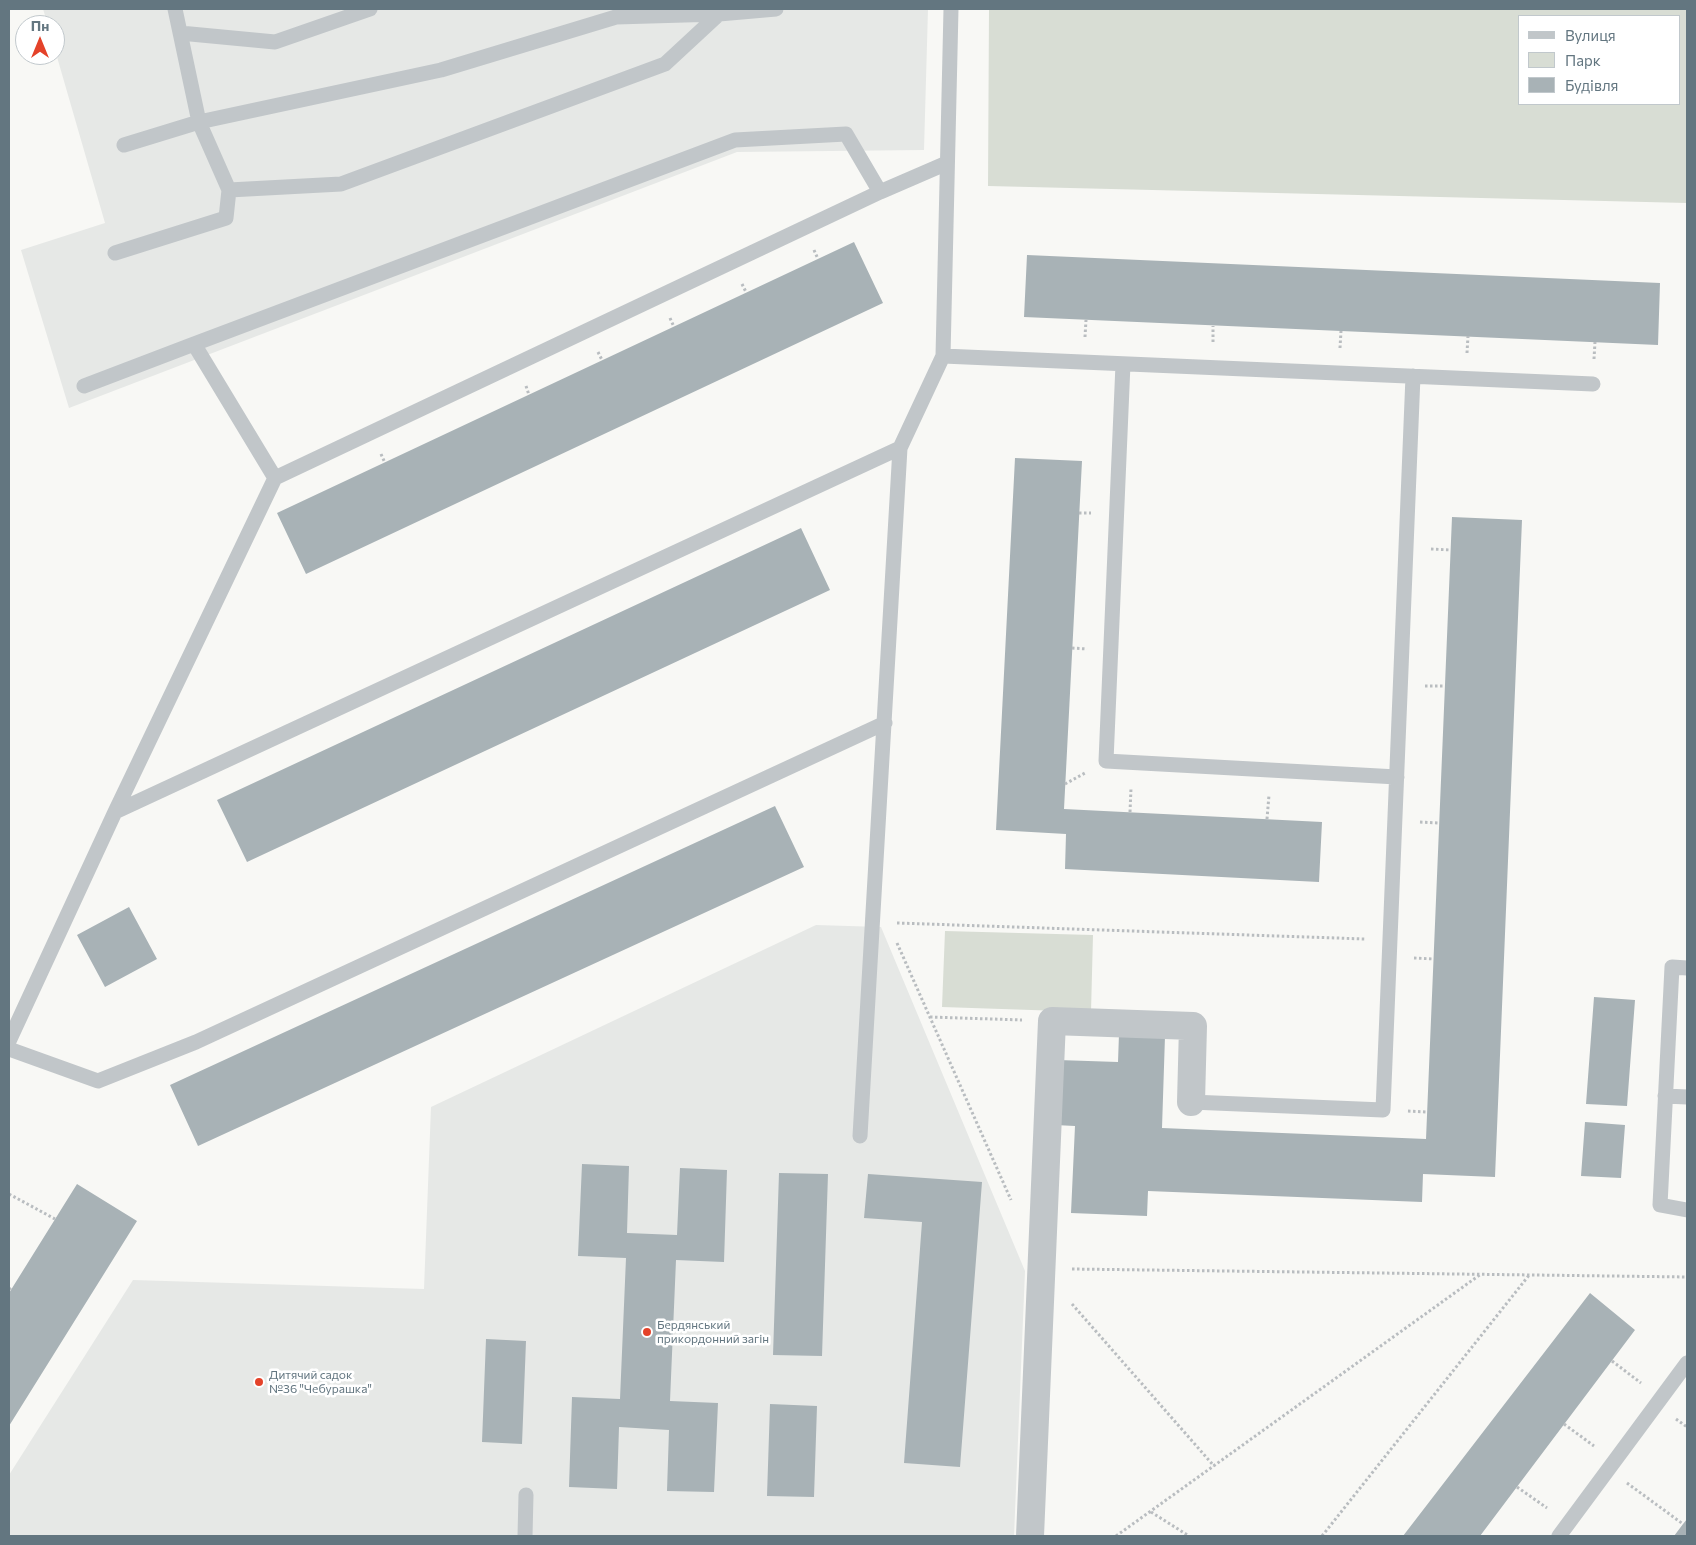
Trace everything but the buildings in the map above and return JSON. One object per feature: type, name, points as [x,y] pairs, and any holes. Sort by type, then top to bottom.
[{"type":"street","points":[[1030,1536],[1052,1021],[1193,1026],[1190,1102]]},
{"type":"lane","points":[[115,252],[226,218],[229,190],[198,122],[175,9]]},
{"type":"lane","points":[[180,33],[275,42],[370,9]]},
{"type":"lane","points":[[124,145],[198,122],[441,70],[616,17],[719,14],[776,9]]},
{"type":"lane","points":[[860,1136],[900,448],[943,356],[951,9]]},
{"type":"lane","points":[[229,190],[341,184],[665,64],[719,14]]},
{"type":"lane","points":[[84,386],[734,140],[846,134],[880,192]]},
{"type":"lane","points":[[9,1042],[115,812],[275,478],[880,192],[948,164]]},
{"type":"lane","points":[[194,344],[275,478]]},
{"type":"lane","points":[[943,356],[1593,384]]},
{"type":"lane","points":[[1123,364],[1106,761],[1397,777]]},
{"type":"lane","points":[[1190,1102],[1383,1110],[1413,376]]},
{"type":"lane","points":[[115,812],[900,448]]},
{"type":"lane","points":[[9,1049],[98,1081],[204,1038],[885,723]]},
{"type":"lane","points":[[1687,968],[1672,967],[1660,1205],[1687,1210]]},
{"type":"lane","points":[[1665,1096],[1687,1097]]},
{"type":"lane","points":[[1559,1536],[1687,1363]]},
{"type":"lane","points":[[525,1536],[526,1495]]},
{"type":"path","points":[[875,892],[889,923],[1390,940]]},
{"type":"path","points":[[896,940],[1014,1206]]},
{"type":"path","points":[[930,1017],[1052,1021]]},
{"type":"path","points":[[9,1194],[55,1220]]},
{"type":"path","points":[[1042,1268],[1687,1277]]},
{"type":"path","points":[[1042,1268],[1214,1466]]},
{"type":"path","points":[[1116,1536],[1481,1274]]},
{"type":"path","points":[[1322,1536],[1530,1274]]},
{"type":"path","points":[[1612,1361],[1662,1398]]},
{"type":"path","points":[[1564,1424],[1684,1524]]},
{"type":"path","points":[[1517,1487],[1568,1524]]},
{"type":"path","points":[[1151,1512],[1189,1536]]},
{"type":"shaded area","points":[[43,9],[928,9],[924,150],[737,152],[69,408],[21,250],[105,223],[59,65],[65,65],[65,15],[45,15]]},
{"type":"shaded area","points":[[816,925],[881,927],[1025,1271],[1014,1536],[9,1536],[9,1475],[133,1280],[424,1289],[431,1107]]},
{"type":"green space","points":[[989,9],[1687,9],[1687,203],[988,186]]},
{"type":"green space","points":[[945,931],[1093,935],[1091,1012],[942,1007]]},
{"type":"place","name":"Бердянський прикордонний загін","points":[[647,1332]]},
{"type":"place","name":"Дитячий садок №36 \"Чебурашка\"","points":[[259,1382]]}]
